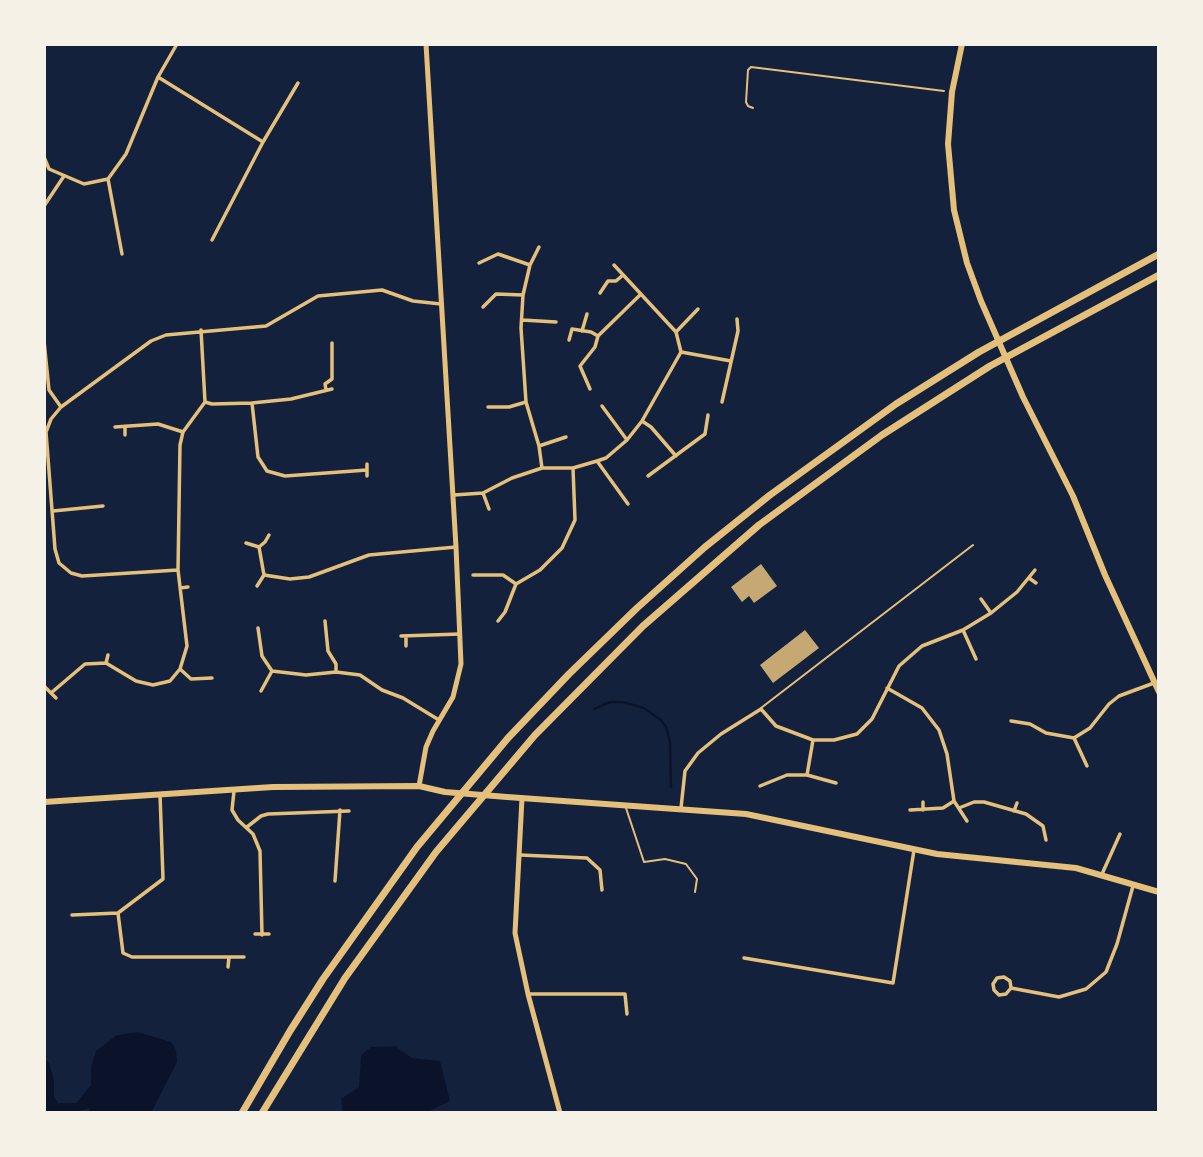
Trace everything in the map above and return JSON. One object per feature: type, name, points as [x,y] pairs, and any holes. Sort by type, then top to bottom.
[{"type":"highway","points":[[242,1113],[323,979],[398,872],[442,815],[549,694],[637,608],[705,547],[789,480],[896,404],[962,362],[1159,254]]},
{"type":"highway","points":[[262,1113],[311,1030],[411,885],[501,773],[556,712],[628,640],[705,571],[784,506],[866,446],[951,389],[1159,273]]},
{"type":"main road","points":[[962,44],[952,92],[948,144],[954,210],[967,263],[1023,397],[1073,496],[1159,692]]},
{"type":"main road","points":[[44,802],[234,789],[419,786],[445,792],[746,814],[962,858],[1066,867],[1102,874],[1159,892]]},
{"type":"street","points":[[44,157],[49,169],[84,184],[108,179],[126,154],[158,77],[177,44]]},
{"type":"street","points":[[419,786],[426,747],[453,697],[461,664],[457,547],[426,44]]},
{"type":"street","points":[[158,77],[263,142]]},
{"type":"street","points":[[212,240],[263,142],[298,83]]},
{"type":"street","points":[[44,206],[64,176]]},
{"type":"street","points":[[108,179],[122,254]]},
{"type":"street","points":[[539,247],[530,265],[523,295],[522,320],[526,402],[539,446],[542,468]]},
{"type":"street","points":[[479,263],[498,254],[530,265]]},
{"type":"street","points":[[452,495],[484,493],[512,478],[542,468],[573,468],[606,458],[642,421],[681,352],[676,332],[614,265]]},
{"type":"street","points":[[600,293],[608,281],[616,281],[623,275]]},
{"type":"street","points":[[178,570],[82,576],[71,573],[60,563],[55,549],[46,432],[51,419],[61,407],[151,341],[166,335],[266,326],[318,296],[382,290],[414,301],[441,304]]},
{"type":"street","points":[[483,307],[496,294],[523,295]]},
{"type":"street","points":[[590,389],[580,366],[595,347],[598,336],[641,294]]},
{"type":"street","points":[[676,332],[698,309]]},
{"type":"street","points":[[582,331],[587,314]]},
{"type":"street","points":[[722,402],[738,331],[737,319]]},
{"type":"street","points":[[522,320],[556,322]]},
{"type":"street","points":[[569,340],[572,329],[598,336]]},
{"type":"street","points":[[51,693],[85,664],[106,663],[136,681],[153,685],[170,681],[180,669],[187,646],[178,570],[180,445],[183,432],[205,401],[201,330]]},
{"type":"street","points":[[44,341],[49,390],[61,407]]},
{"type":"street","points":[[326,390],[325,384],[332,379],[332,344]]},
{"type":"street","points":[[681,352],[731,360]]},
{"type":"street","points":[[205,401],[212,404],[252,403],[291,399],[332,388]]},
{"type":"street","points":[[488,407],[509,407],[526,402]]},
{"type":"street","points":[[252,403],[258,457],[267,471],[285,476],[367,467],[368,476]]},
{"type":"street","points":[[602,406],[626,440]]},
{"type":"street","points":[[648,476],[705,434],[708,415]]},
{"type":"street","points":[[642,421],[652,427],[676,456]]},
{"type":"street","points":[[115,427],[158,424],[183,432]]},
{"type":"street","points":[[125,426],[125,435]]},
{"type":"street","points":[[539,446],[566,437]]},
{"type":"street","points":[[597,461],[628,504]]},
{"type":"street","points":[[498,621],[505,612],[516,584],[540,570],[562,548],[575,520],[573,468]]},
{"type":"street","points":[[484,493],[489,509]]},
{"type":"street","points":[[53,511],[103,506]]},
{"type":"street","points":[[258,547],[269,535]]},
{"type":"street","points":[[246,542],[258,547]]},
{"type":"street","points":[[257,586],[264,575],[258,547]]},
{"type":"street","points":[[264,575],[290,579],[309,577],[369,555],[457,547]]},
{"type":"street","points":[[681,808],[685,771],[698,753],[721,734],[761,709],[776,726],[813,740],[834,740],[857,734],[873,719],[899,666],[922,646],[962,630],[991,613],[1017,592],[1035,570]]},
{"type":"street","points":[[473,575],[503,575],[516,584]]},
{"type":"street","points":[[1029,578],[1036,583]]},
{"type":"street","points":[[180,588],[188,587]]},
{"type":"street","points":[[981,598],[991,613]]},
{"type":"street","points":[[325,621],[328,651],[336,664],[337,672]]},
{"type":"street","points":[[258,628],[262,656],[272,671]]},
{"type":"street","points":[[962,630],[976,659]]},
{"type":"street","points":[[406,646],[403,636],[460,634]]},
{"type":"street","points":[[106,663],[108,655]]},
{"type":"street","points":[[180,669],[191,679],[212,678]]},
{"type":"street","points":[[272,671],[360,675],[382,690],[403,698],[439,720]]},
{"type":"street","points":[[261,691],[272,671]]},
{"type":"street","points":[[1012,721],[1030,724],[1046,733],[1074,738],[1090,728],[1119,696],[1154,682]]},
{"type":"street","points":[[45,687],[56,698]]},
{"type":"street","points":[[887,688],[922,708],[939,730],[947,754],[954,802],[967,821]]},
{"type":"street","points":[[1029,718],[1030,724]]},
{"type":"street","points":[[1074,738],[1087,766]]},
{"type":"street","points":[[807,775],[813,740]]},
{"type":"street","points":[[760,786],[787,775],[807,775],[836,783]]},
{"type":"street","points":[[234,789],[232,810],[253,834],[260,851],[262,934]]},
{"type":"street","points":[[72,915],[118,913],[163,879],[160,794]]},
{"type":"street","points":[[522,798],[515,933],[528,994],[560,1113]]},
{"type":"street","points":[[922,802],[923,810]]},
{"type":"street","points":[[910,810],[943,807],[954,802]]},
{"type":"street","points":[[959,808],[974,802],[984,802],[1026,814],[1042,826],[1046,840]]},
{"type":"street","points":[[1014,811],[1017,803]]},
{"type":"street","points":[[335,881],[340,810]]},
{"type":"street","points":[[247,827],[268,814],[349,811]]},
{"type":"street","points":[[1102,874],[1120,834]]},
{"type":"street","points":[[744,958],[893,983],[914,850]]},
{"type":"street","points":[[518,855],[587,858],[600,870],[602,890]]},
{"type":"street","points":[[336,870],[343,870]]},
{"type":"street","points":[[1011,988],[1059,997],[1086,989],[1106,972],[1117,944],[1133,884]]},
{"type":"street","points":[[118,913],[123,953],[131,957],[244,957]]},
{"type":"street","points":[[255,934],[269,934]]},
{"type":"street","points":[[229,957],[229,967]]},
{"type":"street","points":[[1004,977],[1010,981],[1011,988],[1006,994],[999,995],[993,984],[997,978],[1004,977]]},
{"type":"street","points":[[528,994],[625,994],[627,1014]]},
{"type":"lane","points":[[761,709],[974,545]]},
{"type":"lane","points":[[624,804],[644,862],[666,859],[686,864],[697,879],[695,892]]},
{"type":"path","points":[[753,108],[746,102],[748,70],[751,68],[952,92]]},
{"type":"water","points":[[138,1032],[171,1042],[176,1050],[177,1062],[151,1113],[90,1113],[89,1108],[73,1113],[44,1113],[44,1057],[54,1079],[54,1097],[58,1103],[76,1103],[91,1085],[91,1067],[96,1051],[117,1035]]},
{"type":"water","points":[[395,1046],[412,1058],[440,1061],[450,1101],[425,1113],[343,1113],[341,1099],[359,1087],[361,1055],[371,1047]]},
{"type":"building","points":[[761,564],[777,586],[754,603],[749,596],[742,602],[731,587]]},
{"type":"building","points":[[805,630],[819,648],[773,683],[760,665]]},
{"type":"waterway","points":[[594,709],[610,702],[622,702],[644,708],[661,720],[670,742],[671,787]]}]
